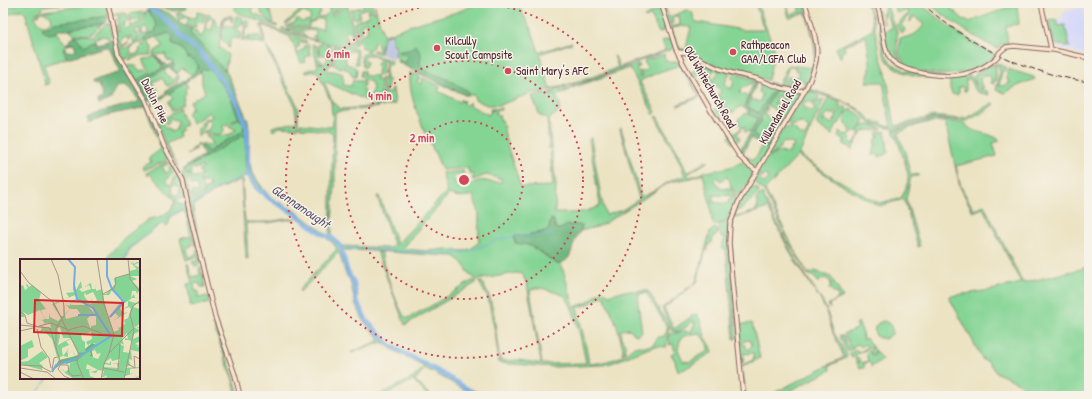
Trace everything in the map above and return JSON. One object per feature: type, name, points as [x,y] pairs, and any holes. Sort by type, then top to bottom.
[{"type":"street","name":"Dublin Pike","points":[[108,3],[118,54],[146,100],[164,146],[182,177],[215,317],[235,375],[240,396]]},
{"type":"street","name":"Old Whitechurch Road","points":[[661,3],[678,52],[711,111],[740,157],[747,164],[757,170]]},
{"type":"street","name":"Killendaniel Road","points":[[743,396],[732,288],[729,226],[735,208],[805,90],[813,73],[818,55],[816,41],[805,3]]},
{"type":"street","points":[[876,3],[881,16],[888,53],[892,60],[900,66],[913,71],[931,74],[962,75],[977,70],[997,57],[1006,47],[1014,46],[1051,49],[1089,58]]},
{"type":"street","points":[[1041,3],[1051,49]]},
{"type":"street","points":[[678,52],[699,58],[719,69],[756,78],[776,87],[789,90],[805,90]]},
{"type":"shaded area","points":[[1083,7],[1088,57],[1053,46],[1047,22],[1063,18],[1062,12]]},
{"type":"shaded area","points":[[392,34],[392,44],[396,45],[394,60],[380,54],[383,37]]},
{"type":"green space","points":[[10,3],[13,7],[16,6],[17,3],[82,3],[44,6],[42,8],[43,9],[36,13],[35,17],[43,25],[50,22],[52,19],[50,15],[42,12],[37,17],[38,13],[44,11],[104,3],[107,4],[108,16],[51,24],[48,34],[56,32],[66,44],[71,44],[65,46],[63,49],[67,58],[44,65],[49,82],[48,84],[44,85],[45,82],[25,12],[20,11],[3,16],[3,7]]},
{"type":"green space","points":[[150,3],[185,3],[187,9],[174,11],[152,5]]},
{"type":"green space","points":[[237,3],[267,4],[274,22],[273,23],[263,15],[258,6],[251,8],[254,14],[261,16],[271,23],[277,25],[277,27],[237,13],[234,6]]},
{"type":"green space","points":[[308,3],[314,5],[319,10],[321,13],[318,15],[319,17],[325,16],[330,11],[327,7],[331,9],[336,3],[345,3],[331,14],[333,15],[347,4],[355,36],[352,35],[351,31],[346,32],[345,34],[348,40],[345,41],[346,43],[354,40],[353,38],[356,37],[356,44],[331,44],[307,38],[316,40],[313,36],[315,36],[316,31],[307,30],[297,32],[287,29],[323,29],[323,19],[315,19],[315,21],[309,23],[309,27],[286,26],[294,23],[298,18],[301,22],[310,20],[310,15],[304,12],[299,14],[290,22],[285,24]]},
{"type":"green space","points":[[364,3],[371,3],[374,13],[376,12],[374,3],[383,34],[385,35],[480,3],[517,3],[532,31],[539,52],[572,42],[540,54],[550,89],[593,77],[618,67],[614,56],[619,67],[664,51],[665,49],[662,41],[671,39],[669,30],[674,47],[672,49],[586,81],[561,88],[531,93],[500,105],[487,105],[475,100],[474,95],[465,95],[423,75],[398,60],[395,56],[396,45],[392,44],[392,34],[383,37],[380,54],[372,51],[380,51],[378,48],[378,43],[374,42],[373,47],[369,50],[361,47],[358,36],[368,32],[366,22],[361,24],[361,32],[357,34],[354,23],[369,16],[367,11],[371,11],[367,8],[359,11],[360,17],[355,19],[353,18],[351,10],[364,6]]},
{"type":"green space","name":"Rathpeacon GAA/LGFA Club","points":[[662,3],[664,3],[668,16],[670,17],[687,10],[692,12],[695,21],[697,22],[743,30],[763,30],[764,29],[755,3],[757,3],[774,49],[768,80],[726,70],[725,68],[721,69],[694,55],[694,52],[692,51],[690,53],[677,49],[670,27],[680,25],[679,15],[672,18],[673,23],[670,25]],"holes":[[[683,26],[691,27],[686,48],[684,50],[679,47],[672,28]]]},
{"type":"green space","points":[[785,3],[789,3],[790,5],[788,7],[790,15],[799,12],[799,5],[805,5],[816,46],[816,55],[811,75],[805,88],[802,90],[791,89],[792,86],[800,89],[804,86],[805,82],[799,80],[797,83],[792,82],[793,80],[791,79],[788,89],[784,86],[788,77],[799,77],[799,71],[796,71],[794,66],[789,66],[781,87],[769,82],[778,85],[788,65],[812,68],[814,61],[814,40],[806,13],[789,18]]},
{"type":"green space","points":[[865,3],[867,3],[872,13],[879,52],[886,73],[895,126],[934,116],[960,119],[969,117],[992,103],[994,104],[984,112],[966,121],[933,118],[894,129],[874,125],[866,120],[859,110],[834,98],[824,96],[808,89],[814,77],[810,88],[811,89],[843,101],[859,109],[873,122],[891,127],[883,82],[866,82],[870,70],[870,60],[866,36],[844,46],[845,50],[842,52],[841,57],[836,48],[873,30],[871,13]]},
{"type":"green space","points":[[873,3],[878,12],[885,52],[891,63],[906,71],[945,77],[945,79],[928,78],[909,74],[900,71],[887,60],[883,52],[877,15]]},
{"type":"green space","points":[[887,3],[919,3],[951,28],[996,55],[981,66],[972,70],[954,74],[936,74],[908,68],[899,54],[900,38],[914,35],[924,25],[914,16],[910,22],[909,21],[911,19],[908,16],[901,25],[905,29],[904,32],[901,33],[896,25],[910,12],[906,11],[897,13],[893,4]]},
{"type":"green space","points":[[928,3],[945,3],[964,20],[969,22],[1017,4],[1019,24],[1006,26],[1008,45],[1001,44],[998,49],[962,28]]},
{"type":"green space","points":[[885,4],[887,5],[897,32],[897,54],[905,67],[899,64],[891,56],[887,48],[885,31],[892,28],[886,13],[883,15],[884,25],[882,14]]},
{"type":"green space","points":[[152,8],[169,13],[181,24],[191,29],[190,33],[225,71],[225,68],[248,121],[251,168],[262,187],[257,191],[252,185],[247,172],[245,159],[246,137],[244,135],[183,170],[204,155],[199,145],[187,155],[198,143],[209,152],[243,131],[244,123],[239,119],[231,98],[211,70],[204,69],[151,106],[152,102],[165,94],[170,88],[184,80],[185,81],[198,68],[198,65],[192,59],[187,57],[183,50],[172,42],[173,37],[169,33],[145,41],[145,37],[155,32],[157,25],[148,10]]},
{"type":"green space","points":[[148,10],[157,25],[155,32],[149,34],[150,35],[145,40],[148,40],[152,48],[151,55],[143,55],[129,60],[133,53],[134,55],[140,52],[139,49],[142,47],[141,43],[144,46],[145,45],[144,41],[130,47],[131,53],[127,59],[124,60],[120,50],[130,46],[136,42],[141,34],[147,34],[148,31],[146,27],[143,27],[142,32],[140,33],[139,28],[135,30],[136,33],[138,33],[138,38],[136,41],[134,43],[131,36],[129,36],[130,40],[128,40],[127,37],[122,39],[122,45],[129,43],[118,49],[114,26],[116,25],[117,32],[119,32],[117,18],[120,18],[120,16],[112,16],[112,14],[126,13],[128,20],[123,25],[126,29],[130,27],[129,14],[145,13],[140,20],[134,21],[131,18],[132,22],[130,23],[132,26],[142,21],[145,17],[146,11]]},
{"type":"green space","points":[[657,10],[662,11],[668,28],[665,28],[665,30],[659,33],[651,16],[644,17]]},
{"type":"green space","points":[[180,12],[192,18],[197,17],[197,12],[205,14],[203,23],[196,22],[194,25],[197,26],[193,28],[195,31],[196,30],[199,37],[204,33],[207,14],[211,15],[212,17],[206,22],[206,29],[210,29],[211,31],[213,17],[217,22],[217,27],[221,27],[223,18],[219,49],[221,48],[228,55],[225,71],[203,47],[203,45],[201,46],[190,33],[192,28],[186,25],[189,19],[185,17],[184,19],[182,18],[179,20],[177,13]]},
{"type":"green space","points":[[108,16],[104,23],[70,30],[59,30],[57,32],[47,33],[42,28],[49,27],[55,23]]},
{"type":"green space","points":[[225,16],[233,17],[232,22],[231,18],[225,18],[224,27],[227,25],[233,28],[236,16],[242,17],[243,21],[239,27],[236,27],[236,30],[241,32],[240,39],[231,38],[229,48],[221,38]]},
{"type":"green space","points":[[246,20],[249,21],[249,27],[245,28],[245,39],[248,39],[249,35],[260,36],[261,42],[263,42],[262,28],[260,26],[263,24],[306,41],[307,43],[299,42],[299,47],[295,48],[297,53],[305,48],[304,46],[309,45],[310,55],[305,58],[305,62],[301,63],[290,37],[263,25],[265,44],[242,40],[245,26],[243,24]]},
{"type":"green space","points":[[1056,20],[1058,26],[1065,25],[1070,47],[1055,44],[1048,21]]},
{"type":"green space","points":[[107,23],[110,24],[112,36],[110,38],[107,38],[106,36],[95,39],[97,44],[111,40],[105,44],[84,47],[76,37],[73,37],[74,35],[93,36]]},
{"type":"green space","points":[[101,24],[95,31],[89,34],[74,34],[70,30],[74,27]]},
{"type":"green space","points":[[283,27],[284,29],[303,34],[307,38],[281,29]]},
{"type":"green space","points":[[169,33],[173,37],[172,43],[183,50],[187,57],[192,59],[198,65],[198,68],[192,75],[182,68],[178,73],[172,68],[174,65],[172,61],[167,60],[165,56],[166,54],[153,55],[155,51],[163,46],[157,37]]},
{"type":"green space","points":[[76,36],[84,47],[95,41],[96,46],[111,40],[113,41],[127,75],[147,106],[96,119],[89,123],[88,118],[100,112],[138,102],[139,100],[125,85],[117,87],[111,99],[99,104],[98,100],[103,98],[99,84],[92,82],[121,72],[109,48],[105,47],[67,58],[63,49],[65,46],[68,52],[76,50],[74,43],[66,44]]},
{"type":"green space","points":[[312,44],[316,46],[320,55],[317,58],[322,62],[319,63],[320,64],[324,63],[328,59],[327,55],[321,55],[318,46],[319,44],[330,45],[333,65],[332,63],[329,65],[327,71],[335,71],[343,74],[343,85],[351,86],[353,80],[364,81],[362,89],[364,91],[364,95],[371,96],[373,86],[371,85],[372,82],[360,76],[361,71],[364,70],[364,75],[376,75],[376,80],[379,81],[382,78],[379,107],[357,110],[357,108],[378,106],[324,81],[333,103],[340,109],[355,108],[355,110],[335,112],[335,185],[332,237],[343,246],[389,248],[394,246],[377,196],[379,196],[397,244],[447,191],[442,173],[463,171],[464,174],[462,176],[456,175],[453,177],[455,183],[459,187],[468,187],[477,181],[501,182],[502,179],[486,175],[473,180],[472,178],[475,175],[469,173],[468,168],[442,170],[412,98],[410,72],[421,77],[417,82],[422,84],[423,78],[440,86],[438,91],[460,102],[461,99],[462,102],[464,100],[463,103],[465,105],[469,102],[469,105],[489,115],[490,112],[494,110],[490,111],[490,109],[501,108],[501,110],[496,110],[496,114],[499,115],[500,120],[502,120],[507,145],[521,187],[553,186],[550,151],[552,151],[556,186],[555,213],[573,213],[589,210],[600,205],[589,139],[591,138],[601,197],[606,215],[622,210],[639,199],[620,129],[621,128],[641,197],[672,180],[685,176],[680,162],[656,118],[657,116],[680,156],[686,171],[688,172],[708,160],[709,161],[688,174],[688,177],[698,175],[706,171],[730,167],[742,162],[753,171],[752,176],[740,195],[731,188],[730,181],[727,177],[720,181],[717,177],[714,180],[721,189],[729,188],[738,196],[713,195],[713,202],[727,204],[730,198],[736,198],[738,200],[729,219],[714,225],[703,174],[692,178],[670,182],[597,227],[580,231],[582,226],[566,226],[561,229],[556,229],[554,220],[551,219],[549,229],[540,233],[530,234],[530,236],[521,243],[535,249],[557,264],[561,263],[574,307],[588,302],[603,291],[609,295],[622,291],[649,292],[669,327],[666,347],[656,346],[609,364],[553,367],[499,363],[495,332],[488,298],[479,282],[482,282],[490,298],[501,361],[518,360],[544,364],[586,363],[575,316],[567,300],[561,294],[536,288],[530,291],[541,363],[527,284],[522,274],[516,273],[477,280],[454,256],[343,250],[342,251],[349,273],[354,281],[358,301],[368,320],[393,346],[445,374],[451,379],[485,396],[476,396],[425,368],[415,380],[431,396],[428,396],[413,380],[383,396],[377,396],[413,378],[424,367],[382,342],[352,353],[351,352],[377,342],[379,338],[365,323],[355,303],[350,280],[346,275],[339,252],[300,292],[299,290],[337,249],[333,243],[302,220],[257,191],[262,187],[270,197],[297,212],[328,235],[330,234],[333,134],[327,131],[300,128],[300,124],[331,127],[333,124],[331,102],[318,73],[316,71],[306,73],[305,71],[318,67]],"holes":[[[449,194],[461,197],[473,195],[479,213],[479,242],[472,248],[464,251],[446,249],[427,251],[405,249],[403,247]],[[645,293],[667,327],[667,331],[664,336],[658,337],[653,345],[634,347],[621,357],[589,364],[577,308],[589,304],[604,296],[616,323],[623,348],[622,354],[625,353],[626,344],[621,338],[621,330],[630,329],[637,335],[642,332],[638,303],[639,294]]]},
{"type":"green space","points":[[416,45],[421,54],[420,66],[426,71],[447,79],[468,91],[468,94],[465,95],[397,62],[398,60],[405,63],[407,59],[407,55],[399,53],[399,51],[409,50]]},
{"type":"green space","points":[[267,46],[298,108],[298,128],[280,127],[273,131],[272,127],[293,123],[297,120],[294,104],[266,47]]},
{"type":"green space","points":[[333,46],[356,48],[358,53],[358,64],[355,64],[356,54],[353,51],[349,51],[345,60],[346,64],[357,69],[356,77],[353,77],[349,70],[345,69],[345,67],[343,66],[342,68],[335,66]]},
{"type":"green space","points":[[366,51],[391,61],[391,65],[386,65],[386,80],[389,80],[385,93],[391,93],[391,88],[393,88],[395,104],[381,107],[386,60],[383,59],[382,75],[378,75],[378,68],[376,66],[380,59],[370,55],[365,55],[364,58],[367,62],[365,67],[363,67],[361,56]]},
{"type":"green space","points":[[665,54],[666,61],[670,63],[677,61],[681,64],[700,97],[678,106],[677,105],[699,96],[680,65],[659,72],[640,82],[656,112],[654,115],[630,68],[575,87],[556,96],[560,104],[560,111],[549,119],[551,147],[553,148],[549,149],[547,119],[540,116],[532,96],[545,92],[545,95],[554,95],[549,94],[549,92],[567,89],[639,64],[640,67],[636,68],[638,72],[640,71],[639,77],[642,76],[641,72],[647,70],[644,61]]},
{"type":"green space","points":[[153,56],[158,57],[166,64],[163,65],[160,60],[157,59],[163,68],[137,81],[127,65],[136,66],[140,71],[146,70],[149,73],[150,72],[144,59],[152,58]]},
{"type":"green space","points":[[155,57],[158,58],[163,65],[166,64],[167,66],[172,63],[174,65],[172,68],[179,76],[169,67],[141,82],[140,83],[149,100],[148,101],[127,65],[137,80],[163,68],[159,60]]},
{"type":"green space","points":[[699,60],[714,68],[715,70],[711,73],[713,79],[712,82],[715,79],[715,76],[719,73],[716,70],[717,69],[730,73],[724,84],[731,89],[734,82],[732,79],[733,74],[754,79],[755,81],[741,89],[740,94],[748,96],[744,108],[741,106],[733,113],[732,111],[729,113],[728,109],[726,110],[725,108],[719,112],[723,117],[718,120],[713,113],[716,108],[719,109],[725,106],[717,95],[721,91],[713,83],[711,85],[708,82],[706,85],[702,79],[707,75],[703,70],[695,80],[691,73],[704,63]]},
{"type":"green space","points":[[997,63],[1005,67],[1005,70],[1002,72],[999,86],[1010,83],[1010,81],[1007,80],[1008,69],[1034,77],[1035,79],[1015,87],[1005,93],[996,90],[1000,71],[998,65],[992,64]]},
{"type":"green space","points":[[990,66],[996,66],[996,81],[993,81],[995,84],[991,83],[991,78],[988,75],[981,77],[981,84],[983,87],[981,88],[976,84],[974,76]]},
{"type":"green space","points":[[167,68],[164,72],[173,80],[177,76],[179,77],[177,81],[168,86],[162,78],[153,82],[158,91],[149,101],[140,82]]},
{"type":"green space","points":[[204,69],[212,70],[231,98],[239,119],[244,123],[244,131],[208,152],[201,144],[206,146],[212,144],[206,135],[218,136],[226,134],[227,136],[236,130],[229,126],[238,119],[237,118],[227,125],[223,125],[224,131],[220,135],[204,133],[204,131],[208,130],[211,125],[208,120],[204,122],[202,133],[198,137],[198,127],[206,118],[208,119],[212,116],[209,112],[192,124],[187,113],[192,108],[190,102],[205,93],[202,84],[202,75],[200,72]]},
{"type":"green space","points":[[969,75],[972,77],[977,88],[987,91],[989,95],[975,90],[971,80],[969,79],[966,79],[966,91],[964,91],[963,87],[959,87],[959,93],[957,95],[952,94],[950,89],[950,78]]},
{"type":"green space","points":[[756,81],[757,82],[752,95],[750,96],[748,107],[758,113],[775,87],[777,88],[761,116],[761,122],[753,134],[770,146],[768,149],[751,138],[743,153],[739,151],[758,119],[748,114],[750,111],[744,108],[753,84]]},
{"type":"green space","points":[[185,82],[188,87],[185,89],[186,93],[183,104],[172,111],[168,102],[173,99],[169,93]]},
{"type":"green space","points":[[763,82],[787,90],[784,101],[781,101],[780,96],[776,96],[775,104],[784,104],[791,91],[801,91],[802,93],[787,118],[779,116],[776,114],[775,110],[767,105],[777,88],[775,88],[759,113],[748,107],[751,99],[760,102],[762,95],[759,92],[761,83]]},
{"type":"green space","points":[[806,91],[813,92],[819,96],[818,99],[812,102],[805,101],[803,106],[812,112],[815,110],[813,104],[824,99],[799,155],[831,176],[879,203],[901,198],[907,183],[908,174],[893,131],[934,119],[964,123],[972,129],[992,136],[1000,141],[993,143],[997,156],[956,166],[961,187],[974,210],[984,205],[1023,283],[1081,269],[1089,265],[1089,396],[1035,396],[1019,383],[997,373],[987,361],[983,360],[950,299],[950,296],[991,290],[1021,283],[983,208],[973,212],[960,187],[945,122],[927,123],[898,133],[906,152],[911,175],[918,174],[918,176],[911,177],[906,199],[920,246],[918,247],[904,199],[879,206],[840,184],[798,156],[765,190],[808,274],[790,245],[764,191],[753,181],[756,175],[758,175],[764,183],[769,178],[766,175],[762,177],[758,172],[766,159],[779,152],[788,153],[791,151],[791,147],[793,148],[794,144],[784,142],[775,153],[769,156],[768,155],[784,127],[793,128],[797,131],[796,132],[805,137],[809,128],[801,123],[790,126],[787,122]]},
{"type":"green space","points":[[828,98],[839,102],[841,107],[834,114],[828,113],[823,122],[825,120],[832,124],[834,120],[836,120],[836,115],[845,106],[847,110],[832,135],[816,124]]},
{"type":"green space","points":[[145,106],[147,106],[167,159],[166,161],[144,170],[142,167],[151,162],[149,158],[161,149]]},
{"type":"green space","points":[[766,107],[768,108],[764,115],[769,118],[782,119],[785,122],[758,166],[754,166],[750,165],[744,160],[746,156],[753,159],[755,158],[762,145],[768,149],[769,146],[753,134],[761,122],[761,116]]},
{"type":"green space","points":[[180,108],[181,109],[179,110],[186,125],[181,127],[182,130],[178,132],[180,137],[166,144],[178,167],[167,150],[157,122],[161,123],[166,128],[169,128],[171,132],[177,129],[176,126],[178,125],[178,122],[175,120],[171,118],[168,119],[170,122],[167,124],[162,120]]},
{"type":"green space","points":[[850,109],[858,113],[864,121],[864,124],[859,128],[857,132],[853,131],[849,136],[851,138],[849,141],[854,144],[859,136],[859,129],[867,125],[882,129],[863,132],[852,150],[843,143],[845,140],[838,137],[840,131],[845,135],[848,135],[850,132],[844,120]]},
{"type":"green space","points":[[749,111],[758,119],[750,132],[748,131],[746,133],[744,130],[745,127],[743,127],[737,134],[740,139],[733,144],[729,137],[742,127],[737,122],[739,121],[738,119]]},
{"type":"green space","points":[[885,131],[888,151],[885,155],[879,157],[879,155],[876,154],[873,156],[876,139],[878,136],[877,133]]},
{"type":"green space","points":[[243,132],[248,176],[242,178],[244,209],[241,179],[217,190],[193,206],[203,262],[188,198],[196,198],[204,195],[205,189],[210,188],[208,182],[201,182],[201,180],[199,180],[203,188],[203,194],[190,196],[192,192],[195,191],[198,193],[197,185],[191,184],[190,179],[187,180],[188,195],[182,172],[193,177],[202,176],[199,170],[203,169],[202,166],[191,169],[191,175],[183,170],[200,161]]},
{"type":"green space","points":[[167,162],[170,163],[162,167],[166,173],[170,171],[169,167],[172,164],[176,170],[166,181],[170,185],[172,184],[174,177],[178,173],[183,186],[178,188],[176,185],[173,185],[171,187],[171,192],[176,196],[180,194],[179,190],[183,188],[186,203],[184,197],[175,201],[150,174],[148,176],[146,173]]},
{"type":"green space","points":[[750,186],[758,189],[759,192],[744,208],[736,211],[735,216],[737,217],[756,211],[756,208],[758,208],[756,200],[759,195],[762,194],[792,253],[827,310],[826,311],[820,299],[792,256],[768,208],[732,219],[735,210]]},
{"type":"green space","points":[[175,201],[181,205],[185,204],[197,248],[190,232],[185,211],[183,211],[172,216],[167,226],[162,223],[132,247],[125,259],[108,259],[109,255],[124,238],[149,219],[160,217],[171,210]]},
{"type":"green space","points":[[243,211],[247,222],[268,222],[295,219],[268,223],[246,223],[248,259],[246,259]]},
{"type":"green space","points":[[551,219],[554,220],[556,229],[570,225],[582,226],[569,257],[558,264],[529,245],[515,243],[514,236],[530,236],[530,234],[540,233],[549,229]]},
{"type":"green space","points":[[732,219],[731,238],[738,325],[752,323],[760,358],[742,367],[742,365],[753,360],[754,353],[743,354],[744,361],[741,363],[739,344],[744,344],[748,350],[752,345],[749,340],[739,343],[732,269],[730,225]]},
{"type":"green space","points":[[726,222],[728,224],[736,339],[734,339],[726,249],[721,249],[725,238],[721,237],[718,226],[719,224]]},
{"type":"green space","points":[[714,228],[717,229],[718,234],[713,237],[712,242],[709,244],[707,249],[709,250],[706,250],[697,282],[664,308],[674,329],[697,314],[713,352],[683,370],[678,371],[674,358],[671,354],[675,352],[673,344],[669,345],[670,334],[686,331],[691,332],[695,323],[691,321],[683,329],[672,331],[662,308],[696,282],[710,232]],"holes":[[[699,333],[707,344],[708,351],[689,362],[683,361],[678,349],[682,337]]]},
{"type":"green space","points":[[190,236],[193,245],[187,248],[189,258],[197,250],[201,263],[198,266],[195,266],[192,262],[199,260],[198,256],[186,260],[180,239]]},
{"type":"green space","points":[[377,252],[382,253],[387,276],[395,296],[402,312],[405,317],[408,318],[472,281],[476,281],[476,283],[405,325]]},
{"type":"green space","points":[[188,263],[192,277],[200,275],[199,269],[201,267],[205,287],[201,287],[199,283],[194,284],[195,291],[198,291],[198,298],[208,296],[210,303],[190,307],[187,284],[192,283]]},
{"type":"green space","points":[[815,271],[831,277],[843,297],[833,302],[838,299],[837,293],[835,294],[828,288],[831,286],[830,281],[825,278],[820,280],[819,283],[814,277],[808,274]]},
{"type":"green space","points":[[826,312],[834,333],[847,355],[846,358],[829,366],[831,370],[779,396],[768,396],[844,357],[833,333]]},
{"type":"green space","points":[[883,321],[889,324],[892,329],[892,334],[885,339],[877,337],[875,334],[876,325]]},
{"type":"green space","points":[[858,322],[862,330],[863,340],[866,338],[876,352],[872,354],[869,351],[872,347],[859,353],[867,347],[865,344],[861,347],[858,344],[852,347],[853,349],[847,351],[839,336],[843,336],[847,346],[849,347],[850,346],[844,334],[858,328],[856,324]]},
{"type":"green space","points":[[215,325],[234,377],[239,396],[237,396],[214,327]]},
{"type":"green space","points":[[856,349],[859,353],[852,358],[849,354]]},
{"type":"green space","points":[[869,351],[873,357],[876,352],[882,360],[871,367],[871,364],[868,362],[864,364],[864,368],[860,368],[855,359],[858,357],[862,363],[868,361],[866,353]]},
{"type":"green space","points":[[742,369],[746,396],[744,396]]},
{"type":"waterway","name":"Glennamought","points":[[143,3],[167,21],[182,38],[199,51],[236,101],[247,128],[248,173],[258,189],[270,199],[297,215],[322,234],[332,238],[340,245],[348,273],[353,281],[356,300],[367,321],[389,344],[398,350],[482,396]]},
{"type":"waterway","points":[[190,205],[248,173]]},
{"type":"waterway","points":[[124,259],[130,247],[185,206]]},
{"type":"waterway","points":[[341,248],[456,254],[467,252],[505,238],[518,236],[554,235]]},
{"type":"waterway","points":[[35,396],[47,379]]},
{"type":"railway","points":[[922,3],[959,32],[979,45],[1000,55],[1043,72],[1089,82]]},
{"type":"place","name":"Kilcully Scout Campsite","points":[[437,48]]},
{"type":"place","name":"Rathpeacon GAA/LGFA Club","points":[[733,52]]},
{"type":"place","name":"Saint Mary's AFC","points":[[508,71]]}]
